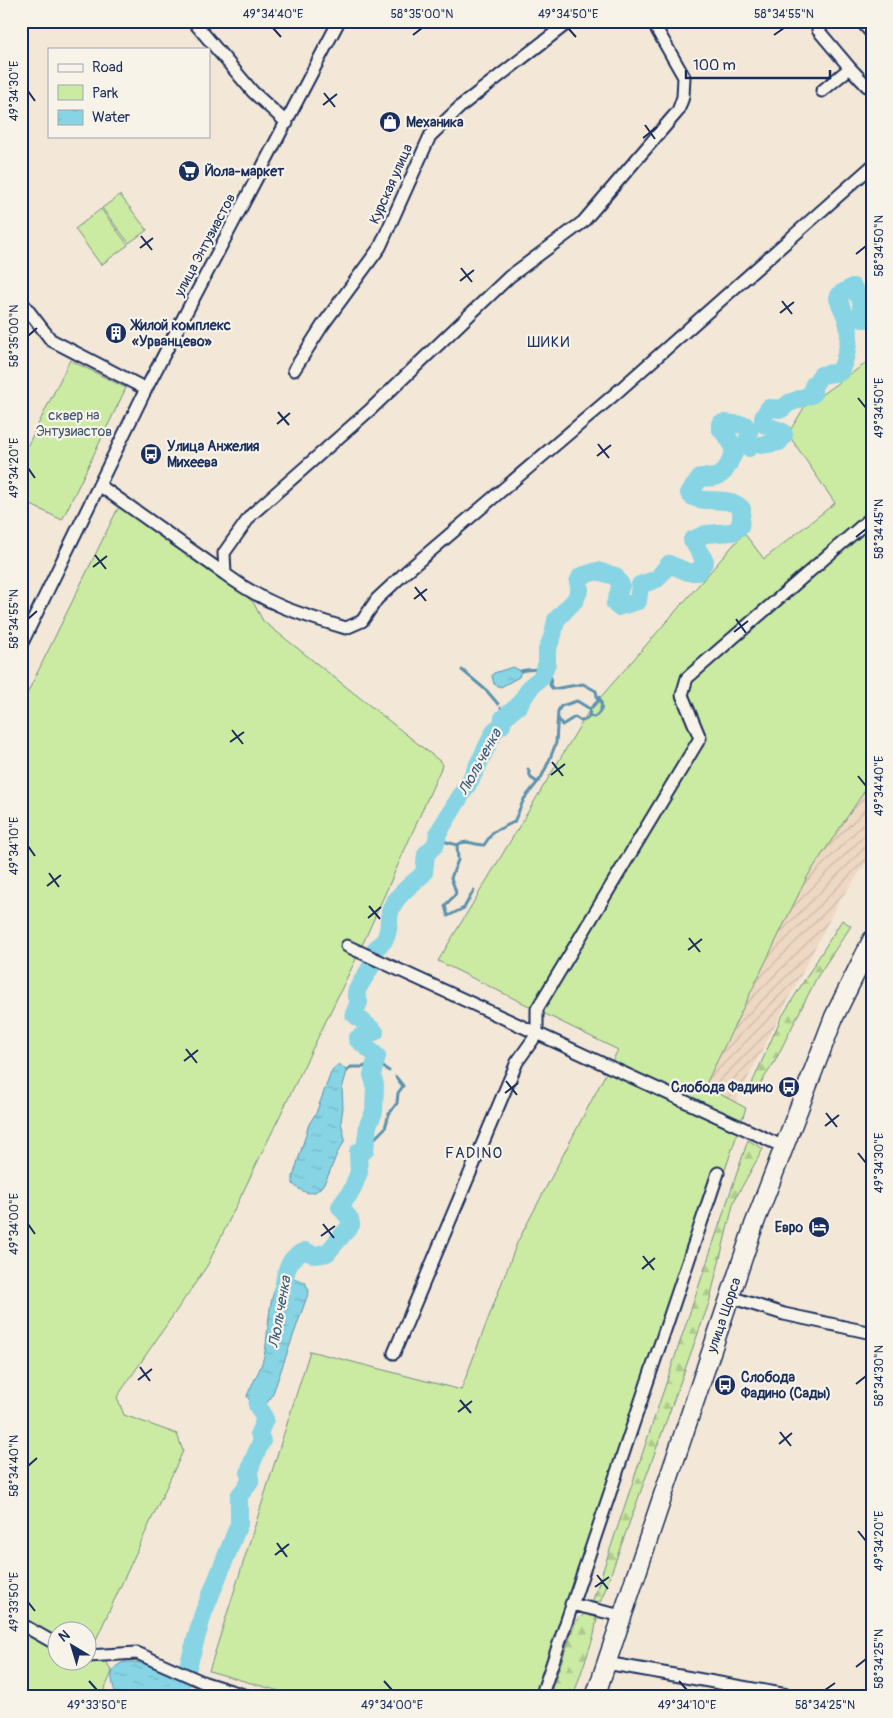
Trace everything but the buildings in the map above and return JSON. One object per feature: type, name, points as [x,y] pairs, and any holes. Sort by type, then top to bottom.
[{"type":"main road","name":"улица Щорса","points":[[595,1697],[730,1298],[784,1147],[834,1017],[872,940]]},
{"type":"street","points":[[193,21],[253,92],[287,123]]},
{"type":"street","name":"улица Энтузиастов","points":[[21,645],[146,389],[287,123],[338,21]]},
{"type":"street","name":"Курская улица","points":[[294,370],[322,326],[380,247],[430,136],[462,105],[570,21]]},
{"type":"street","points":[[225,574],[224,553],[251,515],[371,409],[509,277],[583,222],[678,112],[684,97],[684,77],[652,21]]},
{"type":"street","points":[[861,21],[872,34]]},
{"type":"street","points":[[818,30],[850,68],[867,86],[872,88]]},
{"type":"street","points":[[822,91],[850,68]]},
{"type":"street","points":[[99,486],[250,593],[295,613],[346,628],[362,620],[377,599],[406,571],[615,394],[872,166]]},
{"type":"street","points":[[21,301],[52,340],[146,389]]},
{"type":"street","points":[[394,1353],[517,1062],[537,1034],[537,1010],[700,738],[682,695],[687,678],[872,517]]},
{"type":"street","points":[[347,946],[784,1147]]},
{"type":"street","points":[[541,1697],[570,1604],[718,1173]]},
{"type":"street","points":[[730,1298],[784,1314],[872,1333]]},
{"type":"street","points":[[570,1604],[622,1616]]},
{"type":"street","points":[[21,1624],[48,1640]]},
{"type":"street","points":[[98,1655],[137,1653],[228,1694],[250,1697]]},
{"type":"street","points":[[606,1663],[799,1697]]},
{"type":"shaded area","points":[[872,780],[872,855],[839,901],[735,1103],[705,1087],[807,877]]},
{"type":"green space","points":[[120,195],[147,230],[129,243],[102,208]]},
{"type":"green space","points":[[101,209],[128,245],[101,265],[75,229]]},
{"type":"green space","points":[[872,359],[872,780],[807,877],[705,1086],[746,1108],[546,1697],[300,1697],[209,1671],[310,1351],[461,1390],[517,1243],[618,1050],[438,961],[590,709],[744,533],[764,559],[835,503],[788,434],[805,406]]},
{"type":"green space","name":"сквер на Энтузиастов","points":[[70,360],[126,388],[62,520],[21,500],[21,459]]},
{"type":"green space","points":[[120,504],[205,563],[253,602],[263,621],[441,762],[442,766],[356,959],[207,1266],[117,1397],[124,1415],[177,1434],[183,1451],[98,1635],[98,1620],[48,1620],[48,1670],[98,1670],[98,1658],[104,1658],[112,1672],[101,1697],[21,1697],[21,706]]},
{"type":"green space","points":[[842,920],[851,926],[817,977],[774,1063],[756,1090],[750,1088],[781,1018]]},
{"type":"green space","points":[[748,1140],[763,1149],[734,1201],[709,1303],[601,1601],[592,1603]]},
{"type":"green space","points":[[587,1611],[597,1618],[594,1635],[573,1697],[549,1697],[575,1623]]},
{"type":"water","points":[[513,667],[521,671],[519,677],[501,687],[494,684],[492,676],[494,673]]},
{"type":"water","points":[[339,1064],[347,1071],[342,1089],[343,1107],[341,1122],[345,1139],[322,1186],[310,1193],[302,1191],[293,1184],[293,1177],[309,1124],[316,1113],[332,1070]]},
{"type":"water","points":[[285,1275],[305,1282],[309,1291],[272,1396],[266,1404],[259,1406],[250,1401],[247,1396],[264,1356],[275,1289],[279,1280]]},
{"type":"water","points":[[125,1662],[155,1666],[168,1673],[176,1684],[172,1697],[116,1697],[112,1682],[112,1672],[114,1668]]},
{"type":"waterway","name":"Люльченка","points":[[761,445],[779,442],[784,435],[783,432],[763,424],[763,417],[769,408],[782,409],[789,403],[813,394],[813,386],[821,375],[840,372],[849,341],[846,318],[838,298],[840,294],[853,287],[861,300],[862,319],[872,316]]},
{"type":"waterway","name":"Люльченка","points":[[375,951],[387,936],[392,906],[400,895],[424,873],[426,854],[436,844],[438,833],[471,779],[495,730],[502,725],[503,718],[518,706],[532,685],[541,678],[547,663],[547,650],[556,620],[575,600],[580,589],[578,582],[581,576],[597,571],[615,576],[621,585],[615,604],[618,607],[638,601],[640,585],[657,579],[669,564],[688,572],[698,572],[705,561],[692,540],[706,534],[732,532],[740,527],[742,509],[736,504],[699,499],[689,493],[701,477],[715,477],[723,473],[734,453],[731,442],[720,428],[720,424],[745,425],[749,432],[747,446],[749,448]]},
{"type":"waterway","points":[[457,845],[467,842],[484,845],[493,832],[514,822],[524,799],[541,778],[549,761],[556,743],[558,711],[561,706],[577,701],[590,709],[598,701],[596,691],[583,684],[553,689],[550,685],[551,678],[545,667],[521,671]]},
{"type":"waterway","points":[[462,670],[487,691],[498,704]]},
{"type":"waterway","points":[[589,716],[594,717],[601,711],[602,706],[599,697]]},
{"type":"waterway","points":[[501,708],[506,716]]},
{"type":"waterway","points":[[558,718],[562,725],[575,717],[583,721],[588,718],[590,709]]},
{"type":"waterway","points":[[528,769],[531,778],[537,782]]},
{"type":"waterway","points":[[438,836],[443,841],[457,845],[458,860],[451,878],[456,894],[445,906],[448,916],[464,908],[474,890]]},
{"type":"waterway","name":"Люльченка","points":[[282,1298],[287,1270],[293,1258],[305,1251],[315,1255],[327,1253],[351,1225],[350,1219],[340,1207],[352,1190],[359,1172],[358,1152],[365,1150],[368,1125],[374,1112],[375,1085],[372,1075],[377,1056],[357,1039],[364,1034],[375,1032],[354,1014],[359,1002],[356,993],[372,965]]},
{"type":"waterway","points":[[347,1071],[351,1067],[363,1067],[376,1062],[389,1071]]},
{"type":"waterway","points":[[366,1147],[385,1128],[389,1114],[397,1103],[398,1093],[403,1086],[396,1077]]},
{"type":"waterway","name":"Люльченка","points":[[187,1670],[203,1614],[239,1524],[239,1496],[250,1482],[250,1468],[262,1441],[259,1433],[265,1419],[257,1405],[264,1382]]},
{"type":"waterway","name":"Люльченка","points":[[172,1697],[185,1678]]},
{"type":"place","name":"Механика","points":[[390,122]]},
{"type":"place","name":"Йола-маркет","points":[[189,171]]},
{"type":"place","name":"Жилой комплекс «Урванцево»","points":[[116,333]]},
{"type":"place","name":"Улица Анжелия Михеева","points":[[151,454]]},
{"type":"place","name":"Слобода Фадино","points":[[789,1087]]},
{"type":"place","name":"Евро","points":[[819,1227]]},
{"type":"place","name":"Слобода Фадино (Сады)","points":[[725,1385]]},
{"type":"district","name":"ШИКИ","points":[[549,342]]},
{"type":"district","name":"FADINO","points":[[474,1153]]}]
